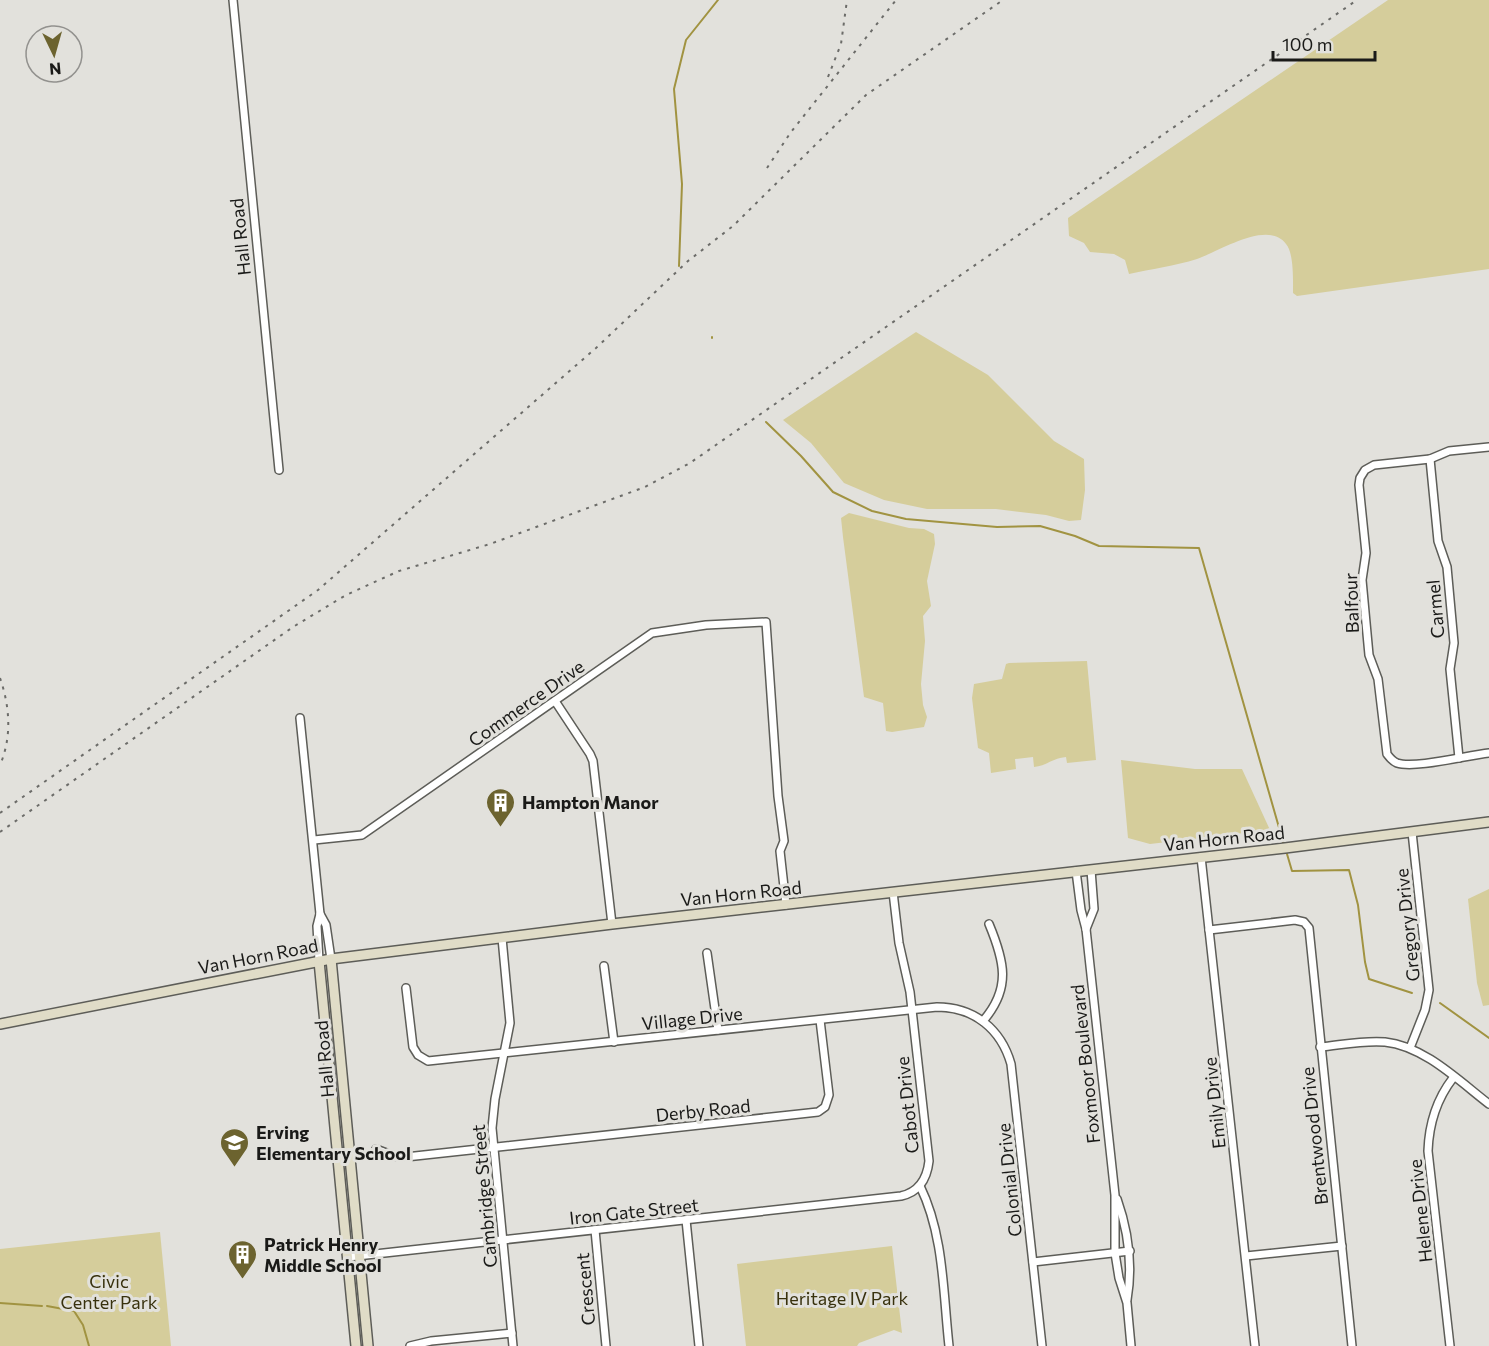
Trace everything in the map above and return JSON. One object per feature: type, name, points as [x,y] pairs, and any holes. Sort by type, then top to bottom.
[{"type":"main road","name":"Van Horn Road","points":[[0,1024],[331,959],[1489,822]]},
{"type":"main road","name":"Hall Road","points":[[331,959],[368,1346]]},
{"type":"main road","name":"Hall Road","points":[[319,961],[357,1346]]},
{"type":"main road","points":[[342,1199],[354,1198]]},
{"type":"street","name":"Hall Road","points":[[233,0],[279,470]]},
{"type":"street","name":"Balfour","points":[[1489,447],[1449,452],[1430,459],[1374,465],[1365,470],[1360,478],[1366,553],[1362,580],[1369,655],[1378,679],[1385,748],[1390,758],[1404,765],[1489,753]]},
{"type":"street","name":"Carmel","points":[[1430,459],[1438,542],[1447,567],[1454,643],[1450,669],[1459,758]]},
{"type":"street","name":"Commerce Drive","points":[[314,840],[362,835],[652,633],[706,625],[766,622],[778,796],[784,841],[780,851],[786,904]]},
{"type":"street","points":[[555,701],[593,761],[612,924]]},
{"type":"street","name":"Hall Road","points":[[300,718],[320,914],[317,926],[319,961]]},
{"type":"street","name":"Gregory Drive","points":[[1410,1048],[1425,1010],[1429,990],[1412,832]]},
{"type":"street","name":"Emily Drive","points":[[1201,857],[1255,1346]]},
{"type":"street","name":"Foxmoor Boulevard","points":[[1086,929],[1094,909],[1091,870]]},
{"type":"street","name":"Foxmoor Boulevard","points":[[1076,871],[1086,929],[1115,1195],[1115,1253],[1119,1278],[1127,1303],[1131,1346]]},
{"type":"street","name":"Cabot Drive","points":[[893,892],[899,943],[909,980],[929,1161],[927,1174],[920,1186]]},
{"type":"street","name":"Hall Road","points":[[320,914],[326,924],[331,959]]},
{"type":"street","name":"Brentwood Drive","points":[[1209,930],[1295,920],[1305,924],[1310,932],[1352,1346]]},
{"type":"street","points":[[983,1021],[998,998],[1004,969],[999,948],[989,924]]},
{"type":"street","name":"Cambridge Street","points":[[502,938],[510,1015],[492,1112],[513,1346]]},
{"type":"street","points":[[707,952],[718,1030]]},
{"type":"street","points":[[604,966],[614,1042]]},
{"type":"street","name":"Village Drive","points":[[406,988],[413,1041],[418,1055],[428,1061],[937,1007],[969,1012],[983,1021]]},
{"type":"street","name":"Derby Road","points":[[494,1148],[818,1112],[825,1107],[829,1095],[820,1020]]},
{"type":"street","name":"Colonial Drive","points":[[983,1021],[1001,1040],[1011,1064],[1042,1346]]},
{"type":"street","points":[[1320,1047],[1376,1042],[1393,1043],[1410,1048],[1429,1059],[1489,1104]]},
{"type":"street","name":"Helene Drive","points":[[1448,1346],[1428,1152],[1434,1112],[1453,1078]]},
{"type":"street","points":[[376,1149],[394,1156],[406,1157],[494,1148]]},
{"type":"street","points":[[920,1186],[930,1208],[936,1231],[949,1346]]},
{"type":"street","name":"Iron Gate Street","points":[[348,1257],[901,1196],[910,1194],[920,1186]]},
{"type":"street","name":"Foxmoor Boulevard","points":[[1115,1195],[1130,1251],[1131,1278],[1127,1303]]},
{"type":"street","points":[[686,1220],[699,1346]]},
{"type":"street","name":"Crescent","points":[[595,1230],[606,1346]]},
{"type":"street","points":[[1246,1256],[1342,1246]]},
{"type":"street","points":[[1033,1262],[1130,1251]]},
{"type":"street","points":[[410,1346],[430,1341],[512,1333]]},
{"type":"green space","points":[[1388,0],[1489,0],[1489,269],[1297,296],[1293,293],[1289,248],[1278,237],[1255,236],[1197,259],[1129,274],[1125,260],[1114,254],[1090,252],[1084,243],[1069,236],[1068,218]]},
{"type":"green space","points":[[916,332],[988,375],[1054,441],[1084,459],[1085,490],[1081,520],[1069,521],[1046,515],[996,509],[927,509],[884,500],[844,483],[811,443],[783,420]]},
{"type":"green space","points":[[849,513],[909,528],[924,529],[934,534],[935,544],[927,581],[931,606],[923,616],[925,641],[921,684],[927,717],[924,727],[886,731],[883,703],[864,697],[841,518]]},
{"type":"green space","points":[[1087,661],[1096,760],[1067,763],[1066,757],[1034,767],[1033,757],[1015,759],[1016,769],[991,773],[989,753],[978,748],[972,698],[974,684],[1002,679],[1006,664],[1009,663]]},
{"type":"green space","points":[[1121,760],[1195,769],[1242,769],[1270,830],[1150,844],[1128,838]]},
{"type":"green space","points":[[1489,889],[1489,1005],[1483,1006],[1477,983],[1468,899]]},
{"type":"green space","name":"Civic Center Park","points":[[160,1232],[171,1346],[0,1346],[0,1249]]},
{"type":"green space","name":"Heritage IV Park","points":[[892,1246],[902,1333],[894,1330],[859,1343],[857,1346],[746,1346],[737,1264]]},
{"type":"waterway","points":[[679,266],[682,184],[674,89],[686,40],[718,0]]},
{"type":"waterway","points":[[766,422],[833,492],[872,511],[906,519],[997,527],[1040,526],[1099,546],[1199,548],[1284,845]]},
{"type":"waterway","points":[[1287,854],[1292,871],[1349,870],[1358,905],[1369,979],[1412,993]]},
{"type":"waterway","points":[[1440,1003],[1489,1038]]},
{"type":"waterway","points":[[0,1303],[42,1306]]},
{"type":"waterway","points":[[47,1306],[74,1311],[83,1325],[89,1346]]},
{"type":"railway","points":[[828,77],[841,44],[847,0]]},
{"type":"railway","points":[[767,168],[791,132],[896,0]]},
{"type":"railway","points":[[0,813],[318,590],[596,348],[688,261],[733,226],[866,95],[1003,0]]},
{"type":"railway","points":[[0,832],[293,627],[346,595],[399,571],[490,544],[645,487],[690,463],[1357,0]]},
{"type":"railway","points":[[0,678],[8,711],[8,733],[0,765]]},
{"type":"place","name":"Hampton Manor","points":[[501,828]]},
{"type":"place","name":"Erving Elementary School","points":[[235,1168]]},
{"type":"place","name":"Patrick Henry Middle School","points":[[243,1280]]}]
